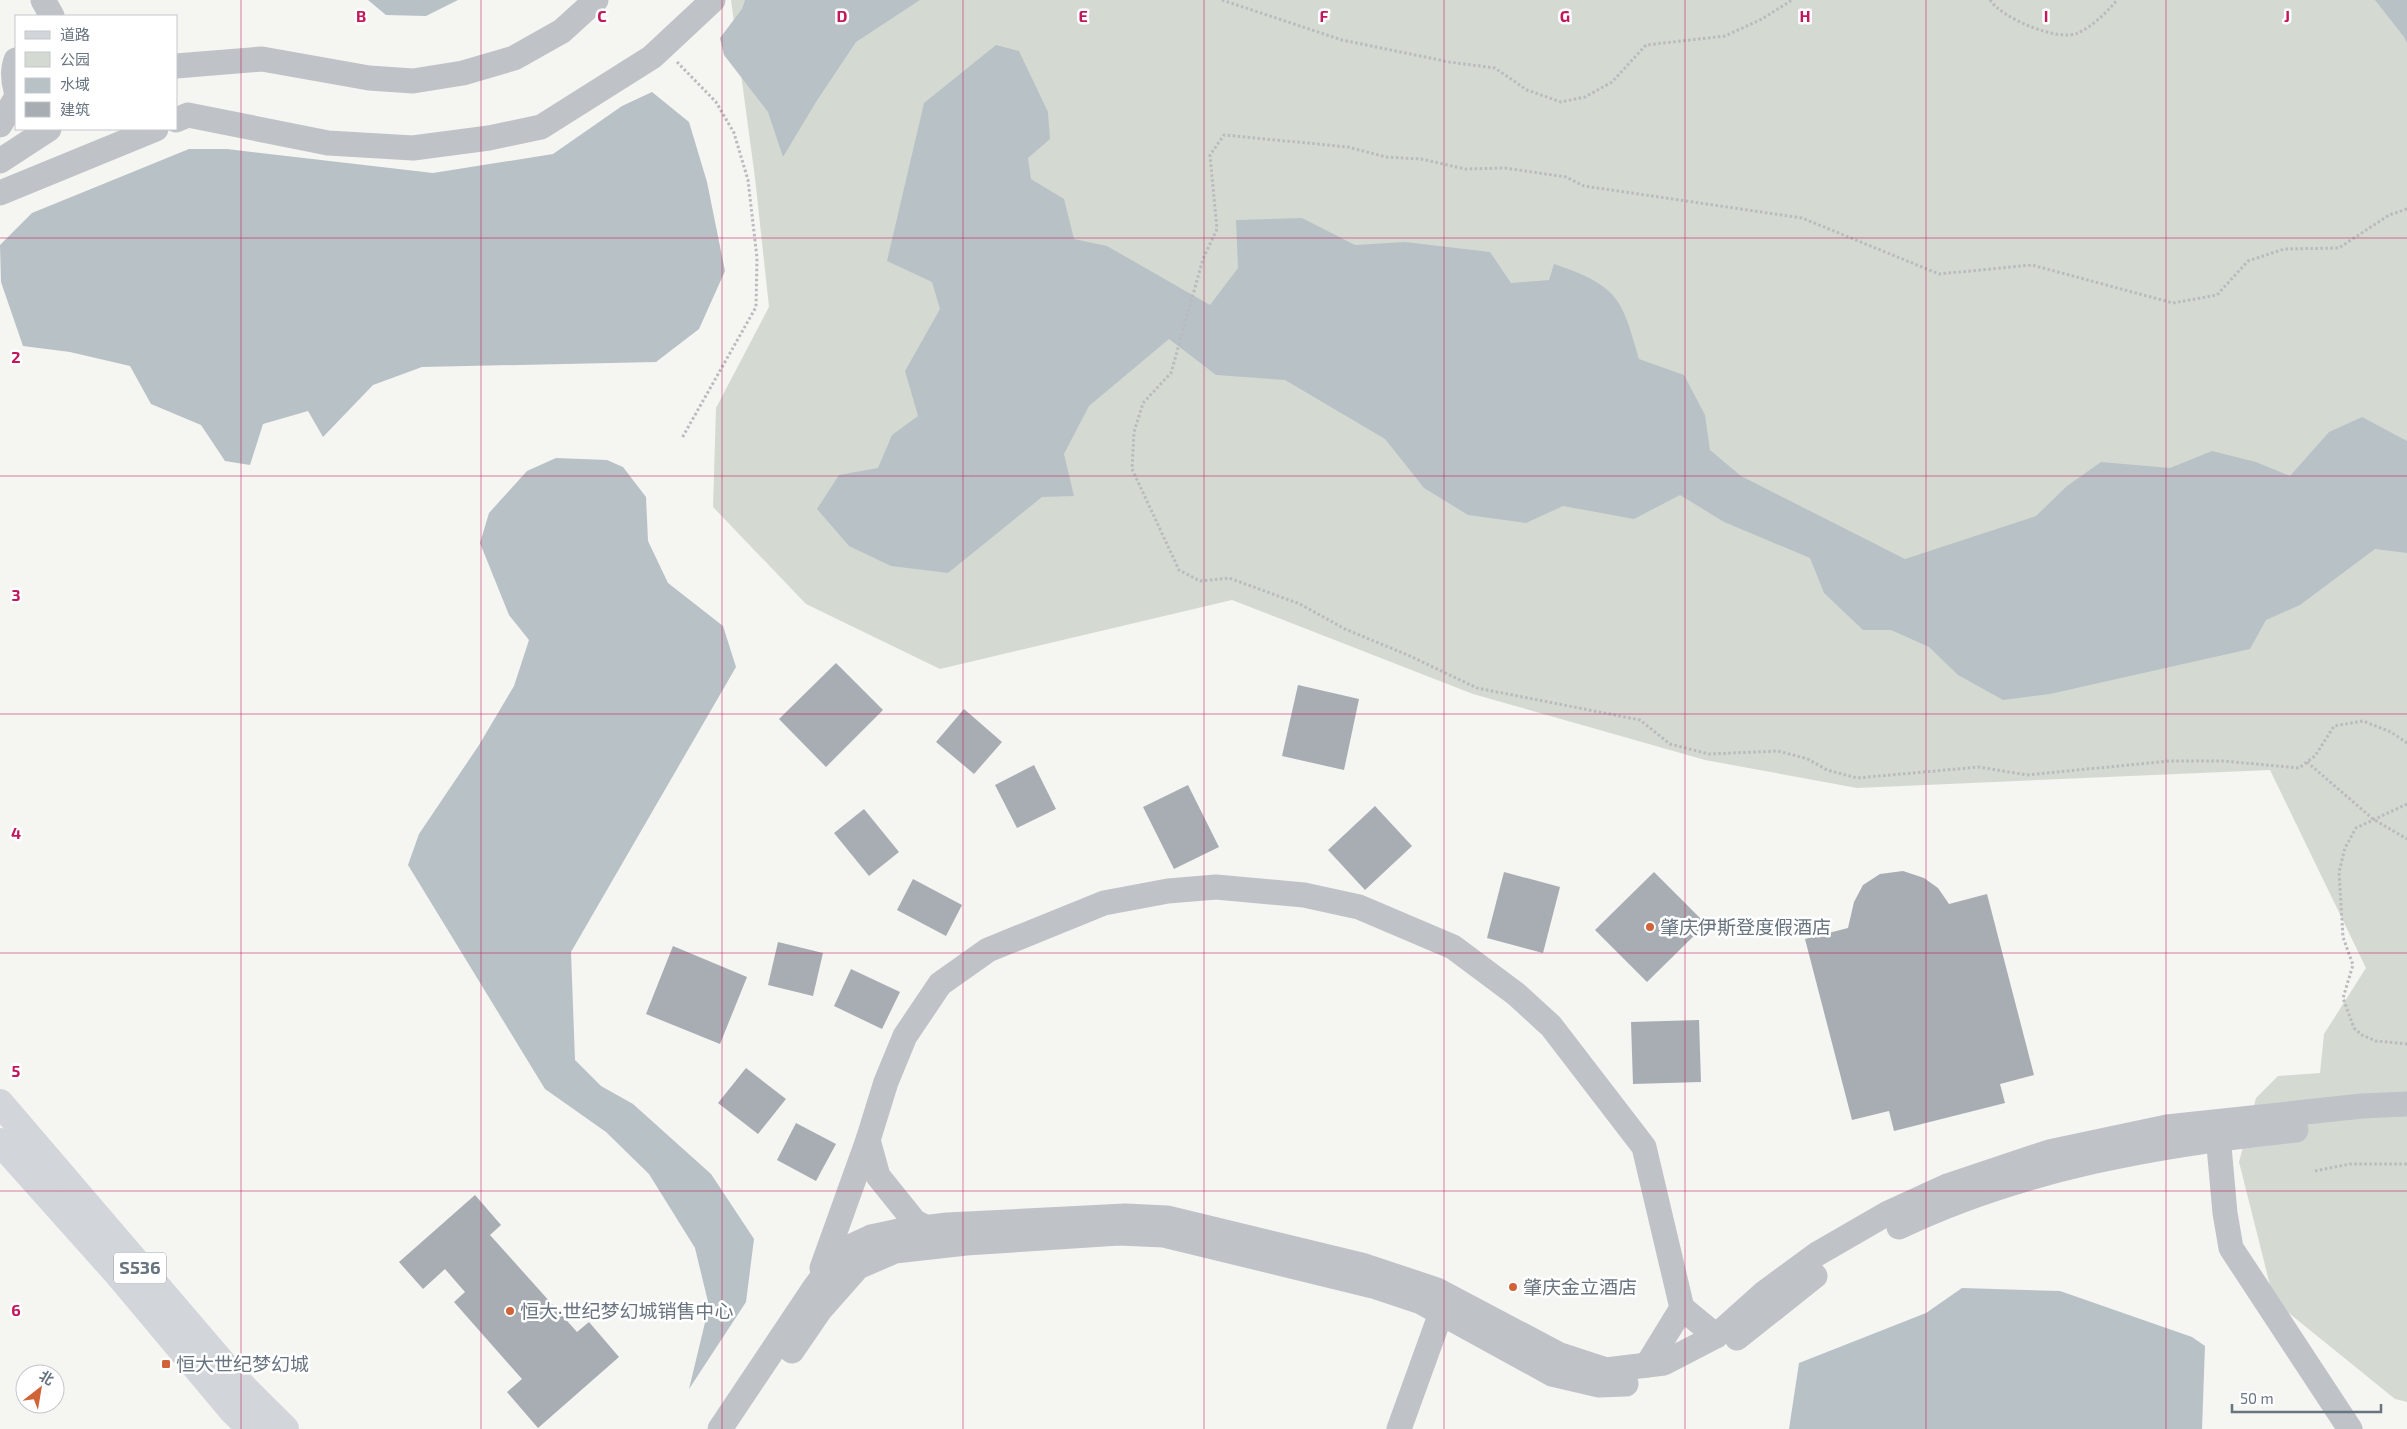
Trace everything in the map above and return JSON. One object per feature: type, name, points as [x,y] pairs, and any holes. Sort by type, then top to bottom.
[{"type":"main road","name":"S536","points":[[0,1103],[242,1386],[285,1429]]},
{"type":"main road","name":"S536","points":[[0,1142],[118,1274],[232,1410],[251,1429]]},
{"type":"street","points":[[31,15],[33,0]]},
{"type":"street","points":[[43,0],[51,15]]},
{"type":"street","points":[[178,66],[213,61],[262,59],[369,78],[413,81],[463,73],[514,58],[562,31],[596,0]]},
{"type":"street","points":[[178,119],[188,115],[328,143],[413,148],[489,138],[541,127],[652,57],[713,0]]},
{"type":"street","points":[[178,71],[213,61]]},
{"type":"street","points":[[15,63],[13,68],[15,88]]},
{"type":"street","points":[[0,125],[15,100]]},
{"type":"street","points":[[0,161],[48,130]]},
{"type":"street","points":[[0,193],[154,130]]},
{"type":"street","points":[[815,1287],[868,1140],[886,1082],[905,1036],[940,984],[988,950],[1104,903],[1168,891],[1216,887],[1304,895],[1359,907],[1453,947],[1516,994],[1551,1026],[1644,1146],[1682,1308],[1716,1336]]},
{"type":"street","points":[[738,1429],[820,1310],[858,1267],[895,1251],[966,1243],[1119,1233],[1164,1235],[1373,1286],[1421,1302],[1552,1374],[1599,1385],[1651,1382],[1689,1369],[1722,1350],[1816,1276],[1868,1242],[1918,1218],[1984,1193],[2058,1170],[2158,1149],[2218,1131],[2407,1104]]},
{"type":"street","points":[[720,1429],[815,1287],[843,1250],[871,1238],[899,1231],[1125,1216],[1167,1218],[1365,1266],[1438,1290],[1560,1355],[1606,1370],[1664,1364],[1716,1336],[1764,1293],[1818,1254],[1888,1213],[1947,1186],[2049,1152],[2167,1126],[2218,1131],[2290,1130],[2407,1119]]},
{"type":"street","points":[[2218,1131],[2225,1213],[2231,1248],[2350,1429]]},
{"type":"street","points":[[868,1140],[878,1176],[915,1222],[927,1228]]},
{"type":"street","points":[[1647,1365],[1682,1308]]},
{"type":"street","points":[[1399,1429],[1441,1313]]},
{"type":"path","points":[[1222,0],[1342,40],[1449,62],[1495,68],[1527,90],[1561,102],[1585,97],[1612,82],[1646,45],[1725,36],[1762,19],[1792,0]]},
{"type":"path","points":[[1990,0],[1994,5],[2022,23],[2052,34],[2077,34],[2105,14],[2117,0]]},
{"type":"path","points":[[663,48],[716,102],[734,133],[748,180],[757,258],[756,307],[682,438]]},
{"type":"path","points":[[2407,209],[2389,215],[2339,248],[2284,249],[2248,261],[2217,295],[2173,303],[2032,264],[1939,274],[1802,218],[1584,186],[1566,177],[1505,168],[1465,168],[1421,159],[1386,157],[1348,147],[1224,136],[1210,155],[1217,229],[1203,258],[1171,373],[1143,404],[1134,432],[1132,469],[1180,570],[1200,580],[1230,578],[1300,604],[1345,629],[1410,656],[1477,688],[1640,720],[1670,744],[1709,754],[1778,751],[1808,759],[1827,770],[1857,778],[1979,767],[2027,775],[2169,761],[2223,761],[2299,768],[2315,756],[2334,726],[2363,721],[2391,732],[2407,743]]},
{"type":"path","points":[[2307,762],[2372,819],[2407,839]]},
{"type":"path","points":[[2407,804],[2356,828],[2346,848],[2339,872],[2343,937],[2353,965],[2343,998],[2354,1028],[2362,1035],[2376,1041],[2407,1044]]},
{"type":"path","points":[[2315,1171],[2350,1164],[2407,1164]]},
{"type":"green space","points":[[731,0],[2407,0],[2407,1402],[2395,1399],[2274,1301],[2239,1162],[2256,1098],[2278,1076],[2320,1073],[2324,1034],[2366,968],[2270,770],[1857,788],[1705,760],[1473,694],[1232,600],[940,669],[806,604],[713,507],[716,408],[769,307],[755,178]]},
{"type":"water","points":[[368,0],[458,0],[426,16],[386,15]]},
{"type":"water","points":[[745,0],[920,0],[856,42],[816,102],[783,157],[768,112],[724,55],[720,38],[742,9]]},
{"type":"water","points":[[2375,0],[2407,0],[2407,43],[2404,37]]},
{"type":"water","points":[[996,45],[1019,51],[1048,112],[1050,139],[1028,158],[1031,179],[1064,199],[1074,239],[1107,246],[1210,305],[1238,268],[1236,220],[1302,218],[1355,245],[1405,242],[1490,252],[1511,283],[1549,280],[1554,264],[1574,271],[1603,286],[1618,301],[1628,323],[1639,359],[1684,375],[1705,415],[1710,450],[1741,476],[1905,559],[2036,516],[2067,486],[2101,462],[2170,468],[2212,451],[2256,462],[2290,476],[2329,432],[2362,417],[2407,441],[2407,553],[2375,549],[2300,605],[2266,620],[2250,649],[2050,694],[2003,700],[1958,675],[1929,647],[1891,630],[1863,630],[1824,593],[1810,558],[1724,522],[1680,495],[1634,519],[1563,506],[1526,523],[1468,515],[1424,488],[1385,439],[1285,380],[1216,375],[1169,339],[1089,406],[1064,454],[1074,496],[1042,497],[948,573],[891,566],[849,546],[817,509],[839,475],[878,468],[892,435],[918,416],[905,371],[940,309],[932,282],[887,261],[924,103]]},
{"type":"water","points":[[652,92],[689,122],[707,182],[725,271],[699,329],[656,362],[422,367],[373,385],[323,437],[308,411],[263,424],[250,465],[225,461],[201,425],[151,404],[130,366],[70,352],[23,346],[1,282],[0,245],[32,213],[189,149],[227,149],[433,173],[553,154],[622,106]]},
{"type":"water","points":[[556,458],[607,460],[623,467],[646,497],[648,541],[668,583],[723,626],[736,667],[571,952],[575,1060],[601,1086],[633,1104],[711,1174],[754,1239],[746,1302],[689,1389],[709,1306],[695,1248],[649,1174],[606,1132],[545,1089],[408,865],[419,834],[479,745],[514,686],[529,640],[509,615],[480,543],[489,513],[527,471]]},
{"type":"water","points":[[1962,1288],[2060,1291],[2192,1337],[2205,1346],[2202,1429],[1789,1429],[1799,1363],[1926,1313]]},
{"type":"building","points":[[836,663],[883,710],[826,767],[779,719]]},
{"type":"building","points":[[1298,685],[1359,699],[1344,770],[1282,756]]},
{"type":"building","points":[[964,709],[1002,742],[974,774],[936,742]]},
{"type":"building","points":[[1034,765],[1056,809],[1017,828],[995,785]]},
{"type":"building","points":[[1188,785],[1219,847],[1174,869],[1143,807]]},
{"type":"building","points":[[1375,806],[1412,846],[1365,890],[1328,850]]},
{"type":"building","points":[[864,809],[899,852],[869,876],[834,833]]},
{"type":"building","points":[[1903,871],[1924,878],[1938,888],[1949,904],[1987,894],[2034,1075],[2000,1084],[2005,1103],[1894,1131],[1889,1111],[1852,1120],[1805,939],[1848,928],[1854,902],[1863,885],[1880,874]]},
{"type":"building","points":[[1504,872],[1560,887],[1543,953],[1487,938]]},
{"type":"building","name":"肇庆伊斯登度假酒店","points":[[1654,872],[1706,924],[1647,982],[1595,930]]},
{"type":"building","points":[[913,879],[962,905],[946,936],[897,910]]},
{"type":"building","points":[[778,942],[823,953],[813,996],[768,985]]},
{"type":"building","points":[[673,946],[747,977],[720,1044],[646,1014]]},
{"type":"building","points":[[851,969],[900,992],[882,1029],[834,1006]]},
{"type":"building","points":[[1699,1020],[1701,1082],[1633,1084],[1631,1022]]},
{"type":"building","points":[[746,1068],[786,1099],[758,1134],[718,1103]]},
{"type":"building","points":[[796,1123],[836,1144],[816,1181],[777,1160]]},
{"type":"building","name":"恒大·世纪梦幻城销售中心","points":[[475,1195],[501,1225],[490,1235],[577,1332],[589,1322],[619,1357],[538,1428],[507,1392],[522,1379],[454,1302],[465,1292],[445,1269],[423,1289],[399,1262]]},
{"type":"place","name":"肇庆伊斯登度假酒店","points":[[1650,927]]},
{"type":"place","name":"肇庆金立酒店","points":[[1513,1287]]},
{"type":"place","name":"恒大·世纪梦幻城销售中心","points":[[510,1311]]},
{"type":"place","name":"恒大世纪梦幻城","points":[[166,1364]]}]
